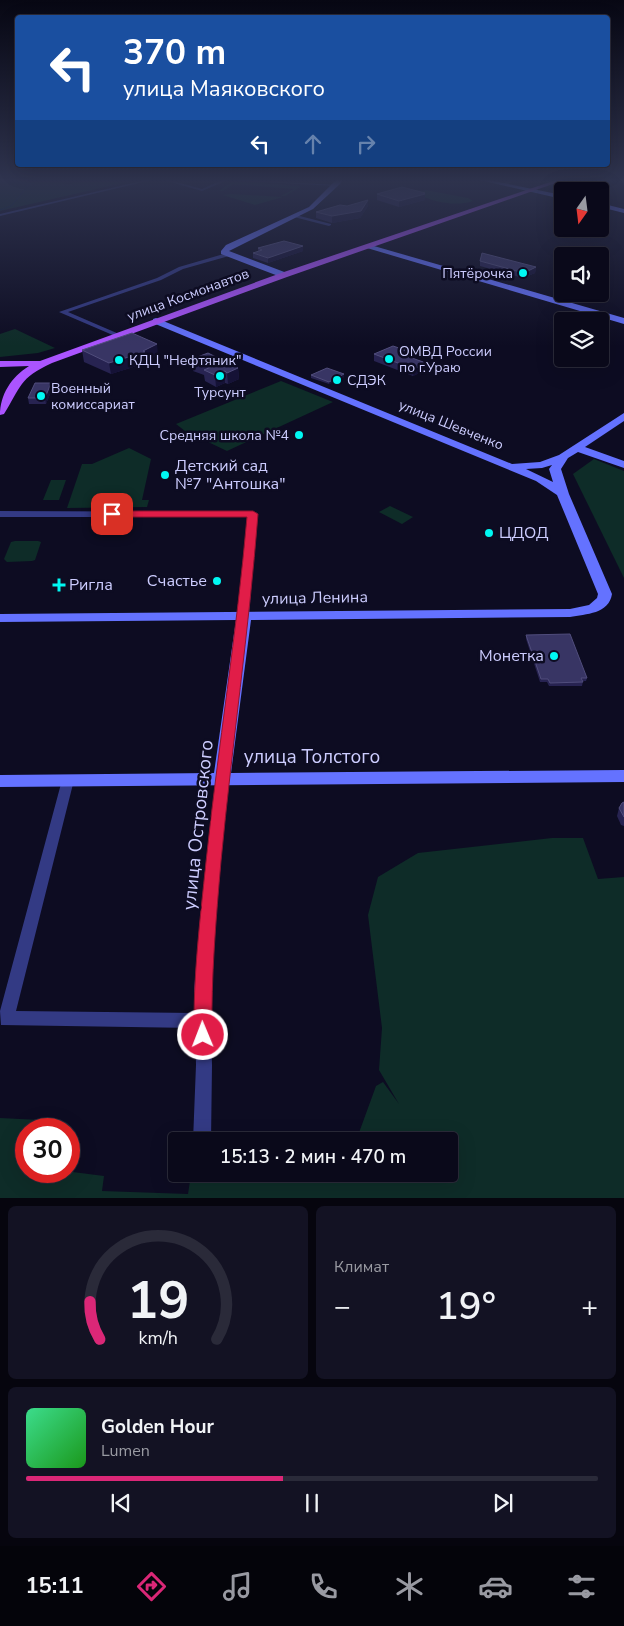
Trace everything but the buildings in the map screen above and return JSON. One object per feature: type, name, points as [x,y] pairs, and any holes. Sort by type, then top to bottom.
[{"type":"main road","points":[[255,235],[229,247],[225,251],[227,255],[284,275]]},
{"type":"main road","name":"улица Космонавтов","points":[[48,361],[284,275],[402,235]]},
{"type":"main road","points":[[370,246],[624,321]]},
{"type":"main road","name":"улица Шевченко","points":[[156,321],[550,483],[563,494]]},
{"type":"main road","points":[[1,364],[28,364],[48,361]]},
{"type":"main road","points":[[0,412],[18,377],[48,361]]},
{"type":"main road","points":[[1,364],[17,370],[18,377]]},
{"type":"main road","points":[[503,464],[537,466],[564,456],[624,416]]},
{"type":"main road","points":[[577,448],[624,465]]},
{"type":"main road","points":[[563,494],[555,471],[564,456]]},
{"type":"main road","name":"улица Ленина","points":[[0,618],[570,613],[592,609],[599,606],[604,600],[605,594],[563,494]]},
{"type":"main road","name":"улица Островского","points":[[222,779],[244,616]]},
{"type":"main road","name":"улица Толстого","points":[[0,780],[624,776]]},
{"type":"street","points":[[117,335],[62,312],[159,279],[178,269],[227,255]]},
{"type":"street","name":"улица Островского","points":[[0,514],[253,514],[244,616]]},
{"type":"street","name":"улица Островского","points":[[202,1132],[202,989],[222,779]]},
{"type":"street","points":[[68,780],[3,1018],[203,1021]]},
{"type":"green space","points":[[15,329],[55,348],[38,353],[0,357],[0,334]]},
{"type":"green space","points":[[281,381],[333,402],[227,451],[185,431],[176,424]]},
{"type":"green space","points":[[129,448],[151,459],[142,500],[149,500],[147,507],[67,508],[82,464],[92,464]]},
{"type":"green space","points":[[594,459],[624,471],[624,578],[573,474]]},
{"type":"green space","points":[[51,480],[66,480],[59,500],[43,500]]},
{"type":"green space","points":[[390,506],[413,517],[402,524],[379,512]]},
{"type":"green space","points":[[11,542],[41,542],[35,560],[7,562],[4,559]]},
{"type":"green space","points":[[552,838],[583,838],[598,879],[624,877],[624,1198],[0,1198],[0,1118],[15,1119],[15,1183],[80,1183],[80,1173],[104,1176],[102,1191],[188,1194],[190,1182],[458,1182],[458,1132],[359,1132],[376,1086],[383,1082],[399,1104],[379,1070],[382,1028],[368,915],[378,877],[418,853]]},
{"type":"place","name":"Пятёрочка","points":[[523,273]]},
{"type":"place","name":"ОМВД России по г.Ураю","points":[[389,359]]},
{"type":"place","name":"КДЦ \"Нефтяник\"","points":[[119,360]]},
{"type":"place","name":"Турсунт","points":[[220,376]]},
{"type":"place","name":"СДЭК","points":[[337,380]]},
{"type":"place","name":"Военный комиссариат","points":[[41,396]]},
{"type":"place","name":"Средняя школа №4","points":[[299,435]]},
{"type":"place","name":"Детский сад №7 \"Антошка\"","points":[[165,475]]},
{"type":"place","name":"ЦДОД","points":[[489,533]]},
{"type":"place","name":"Счастье","points":[[217,581]]},
{"type":"place","name":"Ригла","points":[[59,585]]},
{"type":"place","name":"Монетка","points":[[554,656]]},
{"type":"route","points":[[112,514],[253,514],[246,600],[214,853],[202,989],[203,1035]]}]
